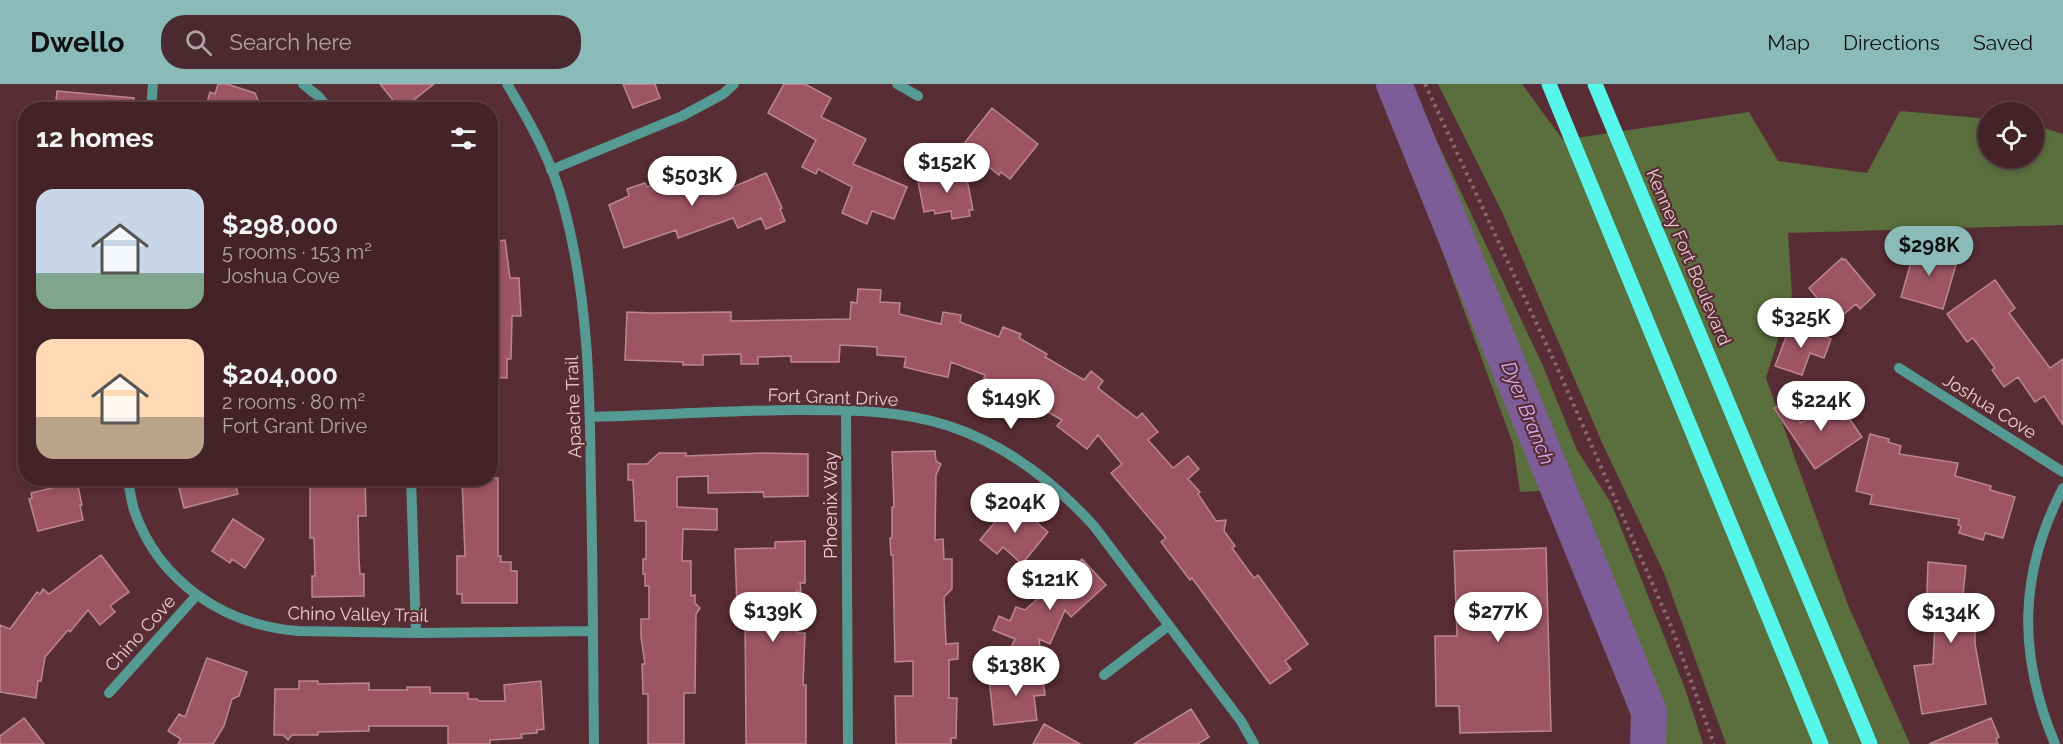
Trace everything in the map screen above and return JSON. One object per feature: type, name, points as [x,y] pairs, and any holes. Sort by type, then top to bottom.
[{"type":"main road","points":[[1549,84],[1821,744]]},
{"type":"main road","name":"Kenney Fort Boulevard","points":[[1595,84],[1870,744]]},
{"type":"street","points":[[152,102],[153,84]]},
{"type":"street","points":[[303,84],[322,102]]},
{"type":"street","name":"Apache Trail","points":[[507,84],[531,124],[564,205],[579,275],[588,346],[594,744]]},
{"type":"street","points":[[716,84],[723,94]]},
{"type":"street","points":[[550,170],[682,116],[723,94],[734,84]]},
{"type":"street","points":[[897,84],[918,96]]},
{"type":"street","name":"Joshua Cove","points":[[1899,368],[2063,472]]},
{"type":"street","name":"Fort Grant Drive","points":[[590,417],[846,410],[915,417],[950,426],[982,440],[1014,456],[1043,477],[1070,500],[1094,526],[1241,721],[1254,744]]},
{"type":"street","name":"Phoenix Way","points":[[846,410],[848,744]]},
{"type":"street","name":"Chino Valley Trail","points":[[129,486],[134,509],[145,537],[173,576],[196,596],[237,618],[283,630],[416,633],[593,631]]},
{"type":"street","points":[[411,486],[416,633]]},
{"type":"street","points":[[2055,744],[2041,712],[2035,690],[2029,658],[2027,626],[2035,562],[2044,533],[2063,488]]},
{"type":"street","name":"Chino Cove","points":[[109,693],[196,596]]},
{"type":"street","points":[[1104,675],[1168,626]]},
{"type":"path","points":[[1425,84],[1565,386],[1671,626],[1714,744]]},
{"type":"green space","points":[[1381,84],[1410,84],[1543,366],[1577,450],[1611,503],[1686,691],[1703,744],[1645,744],[1589,569],[1555,490],[1520,492],[1513,444]]},
{"type":"green space","points":[[1438,84],[1522,84],[1563,140],[1749,112],[1778,161],[1867,173],[1900,111],[1978,118],[1978,168],[2044,168],[2044,128],[2063,134],[2063,225],[1788,233],[1792,295],[1766,378],[1848,605],[1910,744],[1726,744],[1664,573],[1604,447],[1503,214]]},
{"type":"building","points":[[218,84],[227,84],[255,93],[259,102],[207,102],[210,92],[215,94]]},
{"type":"building","points":[[380,84],[434,84],[411,102],[395,102]]},
{"type":"building","points":[[623,84],[655,84],[660,98],[633,108]]},
{"type":"building","points":[[784,84],[805,84],[831,98],[821,117],[866,139],[853,164],[907,187],[894,219],[872,211],[867,224],[842,213],[852,187],[818,169],[816,174],[802,167],[816,140],[768,113]]},
{"type":"building","points":[[57,91],[134,98],[134,102],[56,102]]},
{"type":"building","points":[[992,108],[1038,144],[1010,179],[1001,172],[999,175],[962,146]]},
{"type":"building","points":[[703,165],[714,195],[766,173],[782,208],[780,209],[785,221],[766,229],[761,218],[738,228],[733,218],[678,238],[676,230],[624,248],[609,205],[629,196],[627,189],[645,183],[647,187]]},
{"type":"building","points":[[965,169],[973,210],[969,210],[970,216],[952,219],[951,211],[935,214],[934,210],[924,212],[918,181]]},
{"type":"building","points":[[505,240],[510,278],[519,278],[521,316],[512,316],[511,359],[507,359],[507,378],[498,377],[498,241]]},
{"type":"building","points":[[1916,245],[1958,258],[1943,309],[1901,297]]},
{"type":"building","points":[[1842,258],[1875,295],[1860,309],[1856,304],[1836,321],[1809,288]]},
{"type":"building","points":[[1995,280],[2015,308],[2009,313],[2050,368],[2063,359],[2063,425],[2044,396],[2035,402],[2018,377],[2004,387],[1992,370],[1995,368],[1973,338],[1967,342],[1947,314]]},
{"type":"building","points":[[858,289],[881,290],[880,302],[900,303],[899,314],[941,324],[943,312],[961,315],[960,322],[999,337],[1003,327],[1021,334],[1019,338],[1047,354],[1045,357],[1084,380],[1091,371],[1103,381],[1098,388],[1137,418],[1142,413],[1158,432],[1148,440],[1173,468],[1188,456],[1199,469],[1188,479],[1200,492],[1198,494],[1216,521],[1226,520],[1224,531],[1235,546],[1232,548],[1254,578],[1258,575],[1308,644],[1285,661],[1291,669],[1270,684],[1192,578],[1190,580],[1161,542],[1166,538],[1111,473],[1122,464],[1098,435],[1087,449],[1057,426],[1062,420],[984,378],[985,375],[951,362],[948,377],[933,374],[904,367],[906,357],[877,355],[877,347],[840,345],[839,362],[791,362],[791,356],[758,357],[758,364],[741,364],[741,354],[703,355],[703,365],[625,360],[627,312],[731,312],[731,321],[850,319],[851,302],[857,303]]},
{"type":"building","points":[[1791,324],[1831,339],[1824,358],[1810,353],[1802,375],[1775,366]]},
{"type":"building","points":[[1836,399],[1862,437],[1815,469],[1774,408],[1788,401],[1801,423]]},
{"type":"building","points":[[1870,434],[1889,439],[1888,442],[1901,446],[1899,454],[1958,463],[1955,476],[1991,486],[1990,490],[2015,497],[2003,538],[1985,533],[1983,540],[1959,533],[1961,526],[1958,525],[1959,519],[1870,504],[1872,495],[1856,491]]},
{"type":"building","points":[[935,451],[936,461],[941,464],[936,475],[935,540],[943,539],[944,559],[952,559],[952,589],[944,597],[946,644],[958,643],[958,659],[949,660],[949,698],[957,698],[956,738],[951,738],[951,744],[896,744],[895,696],[913,696],[913,661],[895,662],[893,555],[891,555],[890,538],[892,538],[892,507],[894,507],[892,452]]},
{"type":"building","points":[[659,453],[686,453],[686,456],[808,454],[808,496],[764,497],[763,492],[708,493],[708,476],[677,477],[677,507],[717,509],[717,530],[683,529],[682,561],[691,561],[691,596],[695,595],[695,603],[700,608],[696,614],[695,693],[684,693],[684,744],[648,744],[648,694],[643,694],[642,664],[645,664],[641,619],[649,619],[649,586],[645,586],[645,574],[643,574],[643,559],[646,559],[646,521],[635,521],[633,480],[628,480],[628,464],[647,464]]},
{"type":"building","points":[[60,486],[78,486],[83,520],[38,531],[29,499],[32,498],[31,493]]},
{"type":"building","points":[[236,486],[238,494],[184,508],[179,488]]},
{"type":"building","points":[[310,486],[365,486],[366,516],[358,516],[360,574],[364,574],[364,596],[312,597],[312,576],[315,576],[314,538],[310,538]]},
{"type":"building","points":[[462,486],[498,486],[498,556],[501,556],[501,562],[511,562],[511,571],[517,571],[517,603],[462,603],[462,594],[457,594],[457,556],[465,556]]},
{"type":"building","points":[[1012,502],[1048,532],[1022,564],[1003,547],[997,554],[980,540]]},
{"type":"building","points":[[233,519],[264,539],[245,568],[232,559],[230,563],[212,551]]},
{"type":"building","points":[[805,541],[805,583],[800,583],[801,591],[796,591],[797,633],[805,633],[803,685],[806,685],[806,744],[746,744],[745,609],[737,609],[735,549],[775,548],[775,542]]},
{"type":"building","points":[[1546,548],[1551,731],[1460,733],[1459,706],[1436,706],[1435,636],[1457,636],[1454,551]]},
{"type":"building","points":[[101,555],[129,592],[110,606],[115,612],[100,625],[88,610],[70,632],[68,630],[45,657],[36,698],[0,692],[0,625],[10,629],[37,592],[40,594],[43,589],[49,594]]},
{"type":"building","points":[[1082,559],[1106,585],[1071,617],[1065,610],[1050,644],[1039,639],[1042,665],[1009,651],[1015,639],[993,630],[999,616],[1010,621],[1016,607],[1025,610]]},
{"type":"building","points":[[1928,562],[1966,566],[1963,594],[1981,595],[1980,616],[1978,616],[1978,622],[1975,622],[1975,644],[1986,704],[1922,714],[1914,666],[1933,664],[1935,623],[1926,622]]},
{"type":"building","points":[[207,658],[247,672],[239,696],[232,699],[224,726],[213,744],[178,744],[181,739],[168,731],[179,714],[185,717]]},
{"type":"building","points":[[1042,672],[1045,695],[1034,696],[1037,720],[994,725],[989,678]]},
{"type":"building","points":[[299,681],[318,681],[318,684],[369,683],[369,690],[407,690],[407,687],[430,687],[430,693],[468,693],[468,699],[505,701],[504,685],[541,681],[544,729],[537,730],[537,733],[521,734],[522,738],[490,740],[490,744],[448,744],[448,726],[369,726],[369,731],[318,732],[318,735],[292,735],[288,740],[283,735],[274,735],[275,689],[299,689]]},
{"type":"building","points":[[1191,709],[1209,737],[1198,744],[1134,744]]},
{"type":"building","points":[[24,718],[44,744],[0,744],[0,736]]},
{"type":"building","points":[[1991,718],[1999,737],[1996,739],[1998,744],[1929,744]]},
{"type":"building","points":[[1044,724],[1080,744],[1033,744]]},
{"type":"waterway","name":"Dyer Branch","points":[[1394,84],[1649,712],[1648,744]]}]
